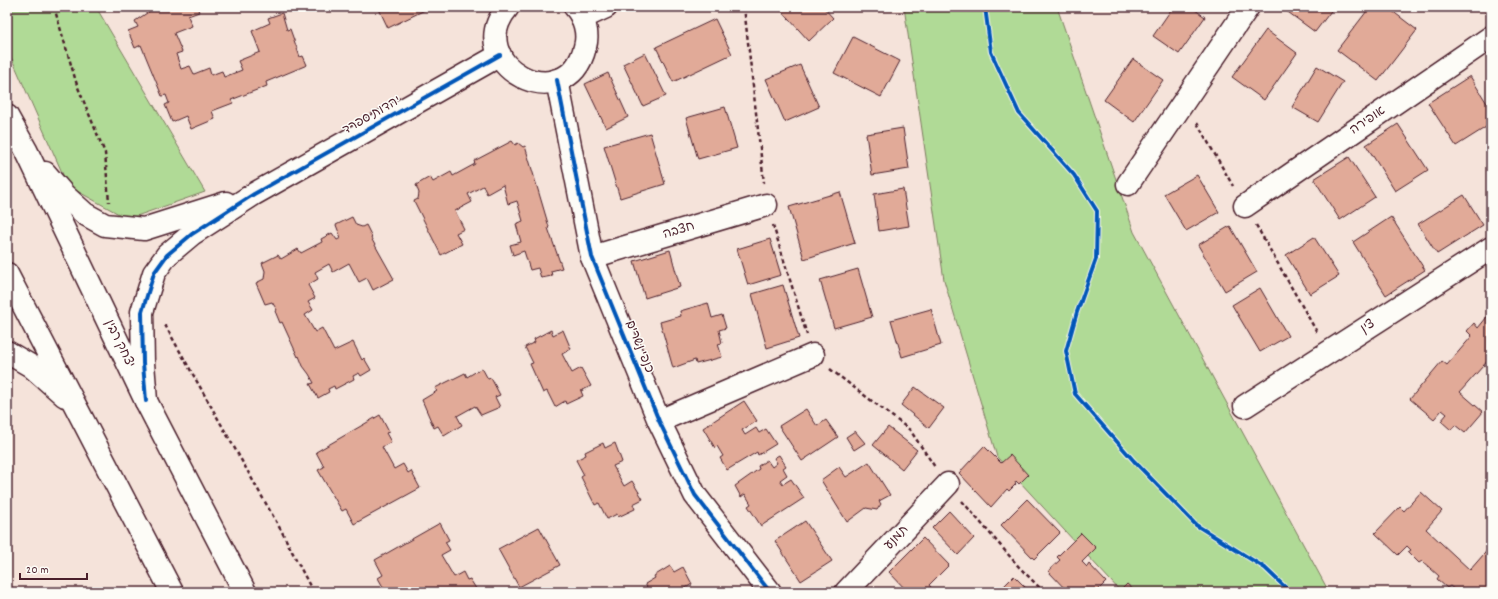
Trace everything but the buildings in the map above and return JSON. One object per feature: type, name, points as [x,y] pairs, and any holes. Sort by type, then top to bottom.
[{"type":"street","points":[[508,7],[500,18],[497,30],[496,43],[500,55],[507,67],[523,78],[543,83],[557,80],[568,74],[577,66],[583,54],[586,42],[586,30],[578,12],[606,7]]},
{"type":"street","points":[[1128,184],[1248,7]]},
{"type":"street","name":"אופירה","points":[[1245,206],[1491,37]]},
{"type":"street","name":"יהדות ספרד","points":[[254,194],[500,55]]},
{"type":"street","name":"כנפי נשרים","points":[[557,80],[592,257],[658,421],[695,495],[770,592]]},
{"type":"street","name":"יצחק רבין","points":[[7,116],[26,150],[146,401],[245,592]]},
{"type":"street","points":[[26,150],[64,195],[85,214],[105,225],[144,229],[254,194]]},
{"type":"street","points":[[146,401],[143,364],[142,312],[154,273],[167,255],[192,234],[254,194]]},
{"type":"street","name":"חצבה","points":[[592,257],[766,205]]},
{"type":"street","name":"צין","points":[[1245,406],[1491,248]]},
{"type":"street","points":[[7,274],[172,592]]},
{"type":"street","points":[[7,352],[31,366],[74,404]]},
{"type":"street","points":[[658,421],[813,355]]},
{"type":"street","name":"תמנע","points":[[846,592],[948,484]]},
{"type":"path","points":[[54,7],[77,85],[105,153],[110,207]]},
{"type":"path","points":[[744,7],[766,205],[813,355],[910,430],[948,484],[1019,567],[1044,592]]},
{"type":"path","points":[[1184,102],[1329,353]]},
{"type":"path","points":[[164,322],[282,532],[313,592]]},
{"type":"green space","points":[[7,7],[96,7],[205,192],[128,219],[68,186],[12,59],[7,53]]},
{"type":"green space","points":[[904,7],[1057,7],[1134,232],[1329,592],[1121,592],[997,457],[944,280]]},
{"type":"cycle path","points":[[985,7],[991,52],[1019,113],[1074,175],[1097,211],[1096,259],[1077,312],[1066,351],[1075,394],[1134,461],[1196,525],[1265,568],[1290,592]]},
{"type":"cycle path","points":[[146,401],[143,363],[142,312],[154,273],[167,255],[192,234],[254,194],[500,55]]},
{"type":"cycle path","points":[[557,80],[592,257],[659,421],[695,495],[770,592]]}]
